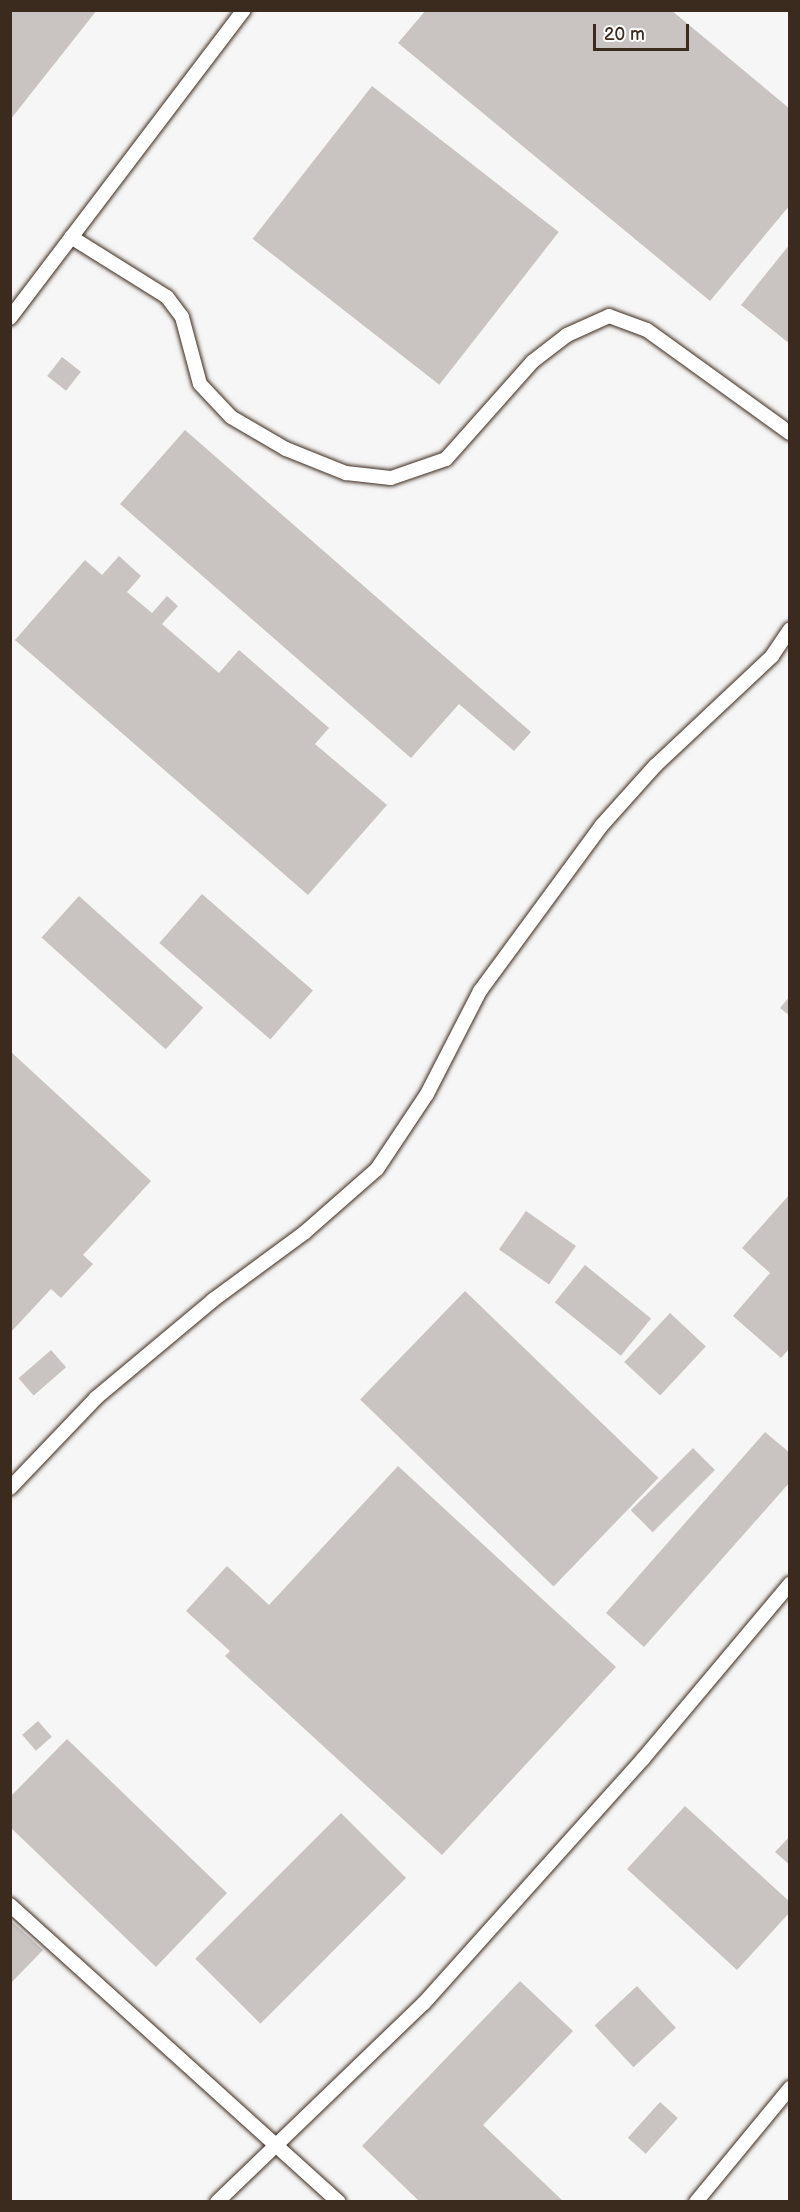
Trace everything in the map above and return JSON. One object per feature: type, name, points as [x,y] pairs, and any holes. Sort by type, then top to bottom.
[{"type":"lane","points":[[10,318],[244,10]]},
{"type":"lane","points":[[71,237],[167,297],[182,317],[200,384],[231,417],[286,449],[346,473],[391,478],[446,459],[532,362],[567,335],[609,316],[647,330],[789,433]]},
{"type":"lane","points":[[10,1488],[96,1398],[213,1300],[304,1233],[377,1169],[427,1094],[480,991],[603,825],[655,766],[772,656],[789,629]]},
{"type":"lane","points":[[217,2202],[424,2003],[643,1759],[789,1584]]},
{"type":"lane","points":[[10,1905],[339,2202]]},
{"type":"lane","points":[[696,2202],[789,2088]]},
{"type":"building","points":[[10,10],[97,10],[10,120]]},
{"type":"building","points":[[426,10],[671,10],[790,109],[790,205],[710,301],[398,43]]},
{"type":"building","points":[[372,86],[559,232],[439,385],[253,239]]},
{"type":"building","points":[[790,244],[790,344],[741,305]]},
{"type":"building","points":[[62,357],[81,372],[66,391],[47,376]]},
{"type":"building","points":[[185,430],[531,732],[514,751],[459,704],[411,758],[120,504]]},
{"type":"building","points":[[119,556],[141,576],[127,592],[152,613],[167,596],[178,606],[162,624],[219,673],[239,650],[329,728],[315,744],[387,805],[308,895],[15,640],[85,560],[102,575]]},
{"type":"building","points":[[202,894],[313,990],[270,1039],[159,943]]},
{"type":"building","points":[[79,896],[203,1008],[166,1049],[42,938]]},
{"type":"building","points":[[790,996],[790,1016],[780,1008]]},
{"type":"building","points":[[10,1051],[151,1181],[83,1255],[93,1264],[61,1298],[51,1289],[10,1333]]},
{"type":"building","points":[[790,1194],[790,1348],[781,1358],[733,1316],[770,1273],[742,1248]]},
{"type":"building","points":[[526,1211],[576,1246],[549,1284],[499,1250]]},
{"type":"building","points":[[585,1265],[651,1318],[621,1356],[555,1302]]},
{"type":"building","points":[[465,1291],[659,1478],[554,1586],[360,1400]]},
{"type":"building","points":[[670,1313],[706,1346],[660,1395],[624,1362]]},
{"type":"building","points":[[51,1350],[66,1367],[34,1396],[19,1378]]},
{"type":"building","points":[[765,1432],[790,1453],[790,1482],[644,1647],[606,1613]]},
{"type":"building","points":[[693,1448],[715,1470],[653,1532],[631,1510]]},
{"type":"building","points":[[398,1466],[616,1667],[442,1855],[225,1656],[230,1651],[186,1611],[227,1566],[269,1605]]},
{"type":"building","points":[[38,1721],[52,1737],[36,1751],[22,1735]]},
{"type":"building","points":[[67,1739],[227,1893],[156,1967],[10,1827],[10,1797]]},
{"type":"building","points":[[685,1806],[790,1902],[790,1912],[737,1970],[627,1869]]},
{"type":"building","points":[[341,1813],[406,1878],[260,2024],[195,1959]]},
{"type":"building","points":[[790,1836],[790,1865],[775,1852]]},
{"type":"building","points":[[10,1920],[43,1950],[10,1984]]},
{"type":"building","points":[[520,1981],[573,2031],[483,2125],[564,2202],[420,2202],[362,2146]]},
{"type":"building","points":[[637,1986],[676,2028],[633,2067],[595,2026]]},
{"type":"building","points":[[660,2102],[678,2118],[646,2154],[628,2138]]}]
